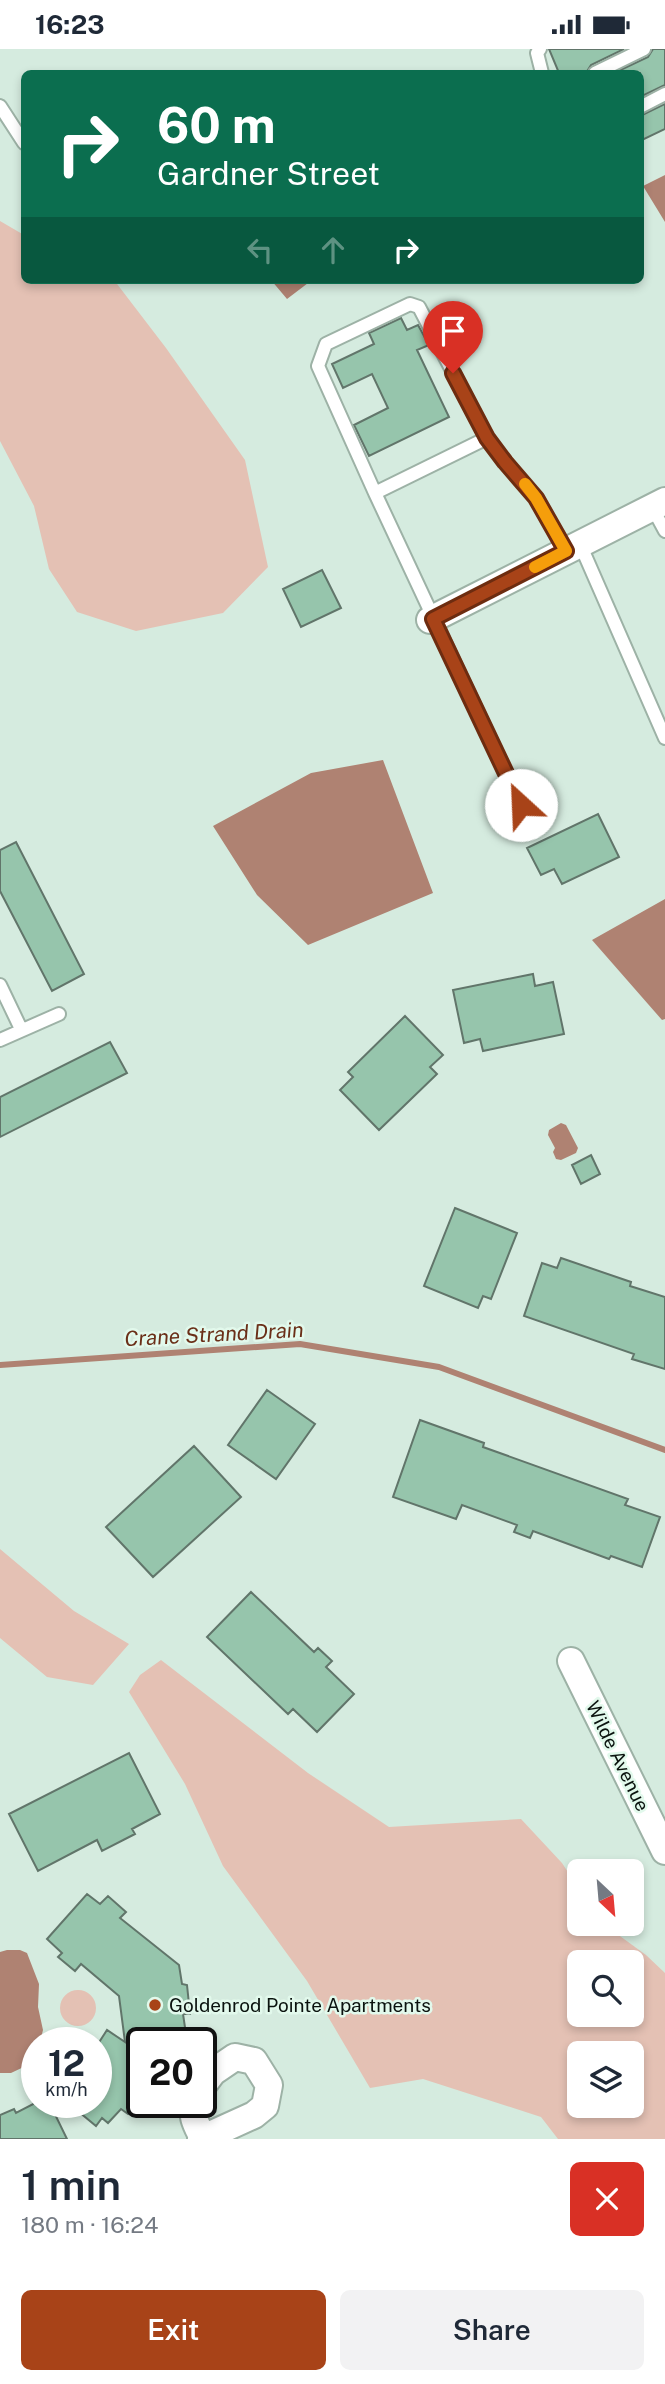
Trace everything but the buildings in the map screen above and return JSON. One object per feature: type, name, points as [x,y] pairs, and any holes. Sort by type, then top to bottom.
[{"type":"street","points":[[432,619],[658,504]]},
{"type":"street","name":"Wilde Avenue","points":[[571,1661],[665,1851]]},
{"type":"street","points":[[194,2118],[202,2138],[254,2115],[265,2106],[269,2085],[254,2061],[235,2057],[217,2069]]},
{"type":"lane","points":[[540,49],[537,53],[541,70]]},
{"type":"lane","points":[[601,70],[644,49]]},
{"type":"lane","points":[[644,105],[665,94]]},
{"type":"lane","points":[[0,106],[21,138]]},
{"type":"lane","points":[[521,805],[432,619],[318,366],[326,344],[410,304],[419,307],[487,438],[573,547],[665,738]]},
{"type":"lane","points":[[375,493],[487,438]]},
{"type":"lane","points":[[658,504],[665,531]]},
{"type":"lane","points":[[0,985],[21,1029]]},
{"type":"lane","points":[[0,1040],[59,1014]]},
{"type":"shaded area","points":[[665,175],[665,222],[644,188]]},
{"type":"shaded area","points":[[0,221],[21,233],[21,284],[117,284],[245,460],[268,567],[223,613],[136,631],[77,612],[49,569],[34,506],[0,441]]},
{"type":"shaded area","points":[[274,284],[307,284],[287,299]]},
{"type":"shaded area","points":[[383,760],[433,893],[308,945],[257,895],[213,826],[311,773]]},
{"type":"shaded area","points":[[665,899],[665,1019],[662,1020],[592,940]]},
{"type":"shaded area","points":[[561,1123],[566,1125],[578,1148],[576,1153],[561,1160],[556,1159],[553,1152],[555,1148],[548,1135],[549,1130]]},
{"type":"shaded area","points":[[0,1549],[74,1611],[129,1644],[93,1685],[47,1677],[0,1638]]},
{"type":"shaded area","points":[[161,1660],[308,1773],[389,1827],[521,1819],[567,1871],[567,1936],[620,1936],[639,1950],[567,1950],[567,2027],[644,2027],[644,1954],[665,1973],[665,2139],[558,2139],[541,2117],[423,2079],[370,2088],[307,1981],[223,1866],[185,1784],[129,1692],[140,1675]]},
{"type":"shaded area","points":[[20,1950],[27,1953],[39,1984],[38,2007],[42,2027],[21,2027],[21,2068],[11,2073],[0,2073],[0,1952]]},
{"type":"shaded area","points":[[78,1990],[91,1995],[96,2008],[91,2021],[78,2026],[65,2021],[60,2008],[65,1995]]},
{"type":"waterway","name":"Crane Strand Drain","points":[[0,1365],[300,1344],[439,1367],[665,1450]]},
{"type":"slow traffic","points":[[525,484],[552,523],[566,551],[535,567]]},
{"type":"place","name":"Goldenrod Pointe Apartments","points":[[155,2005]]},
{"type":"route","points":[[453,373],[487,438],[536,498],[566,551],[433,619],[521,805]]}]
